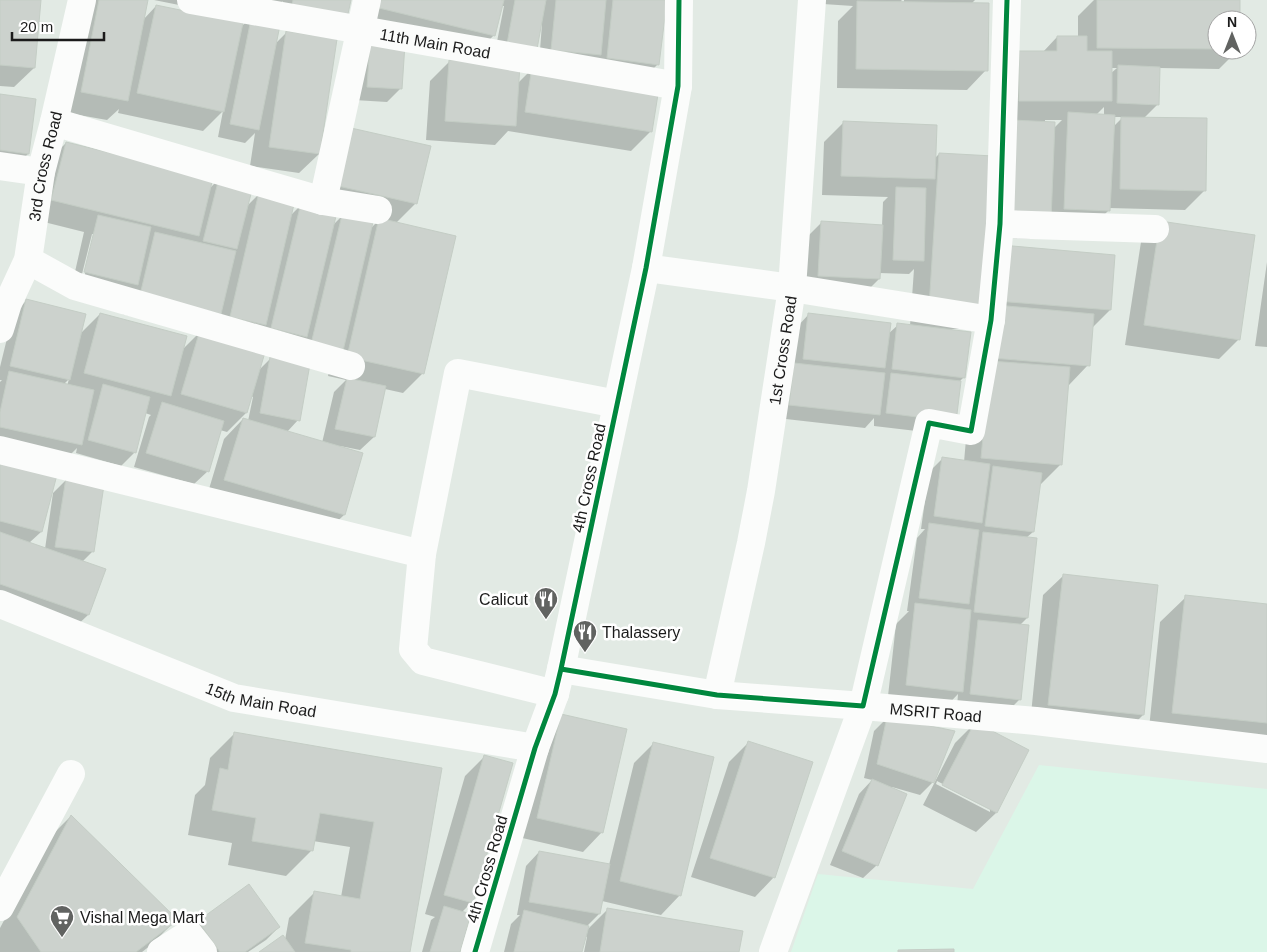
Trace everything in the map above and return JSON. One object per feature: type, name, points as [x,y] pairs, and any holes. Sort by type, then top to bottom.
[{"type":"street","name":"3rd Cross Road","points":[[0,328],[8,303],[28,260],[41,172],[82,0]]},
{"type":"street","name":"11th Main Road","points":[[191,0],[678,86]]},
{"type":"street","points":[[323,201],[366,0]]},
{"type":"street","name":"4th Cross Road","points":[[475,952],[535,748],[558,681],[646,268],[678,86],[679,0]]},
{"type":"street","name":"1st Cross Road","points":[[718,695],[758,508],[792,288],[812,0]]},
{"type":"street","points":[[773,952],[863,706],[929,423],[971,431],[991,320],[1000,224],[1007,0]]},
{"type":"street","points":[[54,122],[323,201],[378,210]]},
{"type":"street","points":[[0,166],[41,172]]},
{"type":"street","points":[[1000,224],[1155,229]]},
{"type":"street","points":[[28,260],[74,286],[351,366]]},
{"type":"street","points":[[646,268],[792,288],[991,320]]},
{"type":"street","name":"MSRIT Road","points":[[617,404],[458,374],[422,554],[413,648],[423,661],[558,681],[1036,721],[1267,749]]},
{"type":"street","points":[[0,450],[422,554]]},
{"type":"street","name":"15th Main Road","points":[[0,604],[234,698],[535,748]]},
{"type":"street","points":[[0,907],[71,774]]},
{"type":"street","points":[[161,952],[189,934],[203,952]]},
{"type":"shaded area","points":[[1039,765],[1267,789],[1267,952],[791,952],[818,874],[973,889]]},
{"type":"building","points":[[0,0],[41,0],[35,68],[0,65]]},
{"type":"building","points":[[99,0],[148,0],[128,101],[81,92]]},
{"type":"building","points":[[293,0],[351,0],[346,23],[291,11]]},
{"type":"building","points":[[381,0],[504,0],[495,36],[379,8]]},
{"type":"building","points":[[515,0],[546,0],[537,49],[507,44]]},
{"type":"building","points":[[556,0],[606,0],[601,55],[551,50]]},
{"type":"building","points":[[613,0],[667,0],[659,65],[607,58]]},
{"type":"building","points":[[1097,0],[1240,0],[1240,10],[1207,10],[1207,49],[1097,48]]},
{"type":"building","points":[[857,1],[989,3],[988,71],[856,69]]},
{"type":"building","points":[[156,5],[243,23],[224,112],[137,93]]},
{"type":"building","points":[[252,14],[281,20],[259,130],[230,124]]},
{"type":"building","points":[[286,31],[337,39],[320,154],[269,147]]},
{"type":"building","points":[[1057,36],[1087,36],[1087,51],[1112,51],[1112,101],[1019,101],[1019,51],[1057,51]]},
{"type":"building","points":[[370,42],[405,44],[402,89],[367,87]]},
{"type":"building","points":[[449,60],[520,65],[516,126],[445,121]]},
{"type":"building","points":[[1118,65],[1160,67],[1159,105],[1117,103]]},
{"type":"building","points":[[532,67],[659,88],[652,132],[525,112]]},
{"type":"building","points":[[0,94],[36,99],[29,154],[0,150]]},
{"type":"building","points":[[1068,112],[1115,115],[1110,211],[1064,209]]},
{"type":"building","points":[[1121,117],[1207,118],[1206,191],[1120,189]]},
{"type":"building","points":[[1011,120],[1055,122],[1051,220],[1006,218]]},
{"type":"building","points":[[843,121],[937,125],[935,179],[841,176]]},
{"type":"building","points":[[351,128],[431,146],[417,204],[338,186]]},
{"type":"building","points":[[66,142],[213,178],[199,236],[51,200]]},
{"type":"building","points":[[939,153],[993,156],[983,310],[929,307]]},
{"type":"building","points":[[219,178],[253,186],[237,249],[203,241]]},
{"type":"building","points":[[896,187],[926,188],[924,261],[893,260]]},
{"type":"building","points":[[259,192],[295,200],[266,325],[230,317]]},
{"type":"building","points":[[301,203],[337,212],[307,337],[271,328]]},
{"type":"building","points":[[98,215],[151,227],[138,285],[84,272]]},
{"type":"building","points":[[342,215],[373,222],[343,351],[311,344]]},
{"type":"building","points":[[379,218],[456,236],[424,374],[347,357]]},
{"type":"building","points":[[821,221],[883,225],[880,279],[818,276]]},
{"type":"building","points":[[1160,221],[1255,235],[1240,340],[1144,325]]},
{"type":"building","points":[[155,232],[236,251],[221,314],[140,295]]},
{"type":"building","points":[[1001,245],[1115,255],[1111,310],[997,301]]},
{"type":"building","points":[[26,299],[86,314],[70,380],[10,366]]},
{"type":"building","points":[[996,305],[1094,314],[1090,366],[992,358]]},
{"type":"building","points":[[100,313],[187,336],[171,396],[84,373]]},
{"type":"building","points":[[808,313],[891,323],[885,368],[803,359]]},
{"type":"building","points":[[897,323],[971,332],[965,378],[892,369]]},
{"type":"building","points":[[200,330],[266,349],[247,413],[181,394]]},
{"type":"building","points":[[270,357],[310,364],[300,421],[260,413]]},
{"type":"building","points":[[990,361],[1070,367],[1062,465],[981,458]]},
{"type":"building","points":[[794,363],[885,373],[880,415],[789,405]]},
{"type":"building","points":[[9,371],[94,390],[82,445],[0,427],[0,412]]},
{"type":"building","points":[[891,373],[961,381],[956,422],[886,413]]},
{"type":"building","points":[[347,378],[386,386],[375,437],[335,429]]},
{"type":"building","points":[[103,384],[150,397],[136,453],[88,440]]},
{"type":"building","points":[[162,402],[224,421],[209,472],[146,453]]},
{"type":"building","points":[[243,418],[363,453],[345,515],[224,480]]},
{"type":"building","points":[[0,456],[58,471],[42,532],[0,521]]},
{"type":"building","points":[[942,457],[990,464],[982,523],[934,516]]},
{"type":"building","points":[[993,466],[1042,473],[1034,532],[985,526]]},
{"type":"building","points":[[66,478],[104,485],[94,552],[55,547]]},
{"type":"building","points":[[929,523],[979,530],[969,604],[919,598]]},
{"type":"building","points":[[0,532],[106,569],[89,615],[0,584]]},
{"type":"building","points":[[983,532],[1037,538],[1028,618],[974,612]]},
{"type":"building","points":[[1063,574],[1158,585],[1144,715],[1048,705]]},
{"type":"building","points":[[1185,595],[1267,604],[1267,723],[1172,713]]},
{"type":"building","points":[[915,603],[971,610],[963,692],[906,685]]},
{"type":"building","points":[[978,620],[1029,625],[1021,700],[970,694]]},
{"type":"building","points":[[561,714],[627,729],[603,833],[537,818]]},
{"type":"building","points":[[887,717],[955,731],[934,783],[877,764]]},
{"type":"building","points":[[975,722],[1029,750],[997,813],[942,785]]},
{"type":"building","points":[[234,732],[442,768],[410,952],[351,952],[351,950],[305,943],[314,891],[360,899],[374,822],[320,813],[313,851],[252,841],[256,818],[212,810],[220,768],[228,770]]},
{"type":"building","points":[[748,741],[813,762],[775,878],[710,858]]},
{"type":"building","points":[[653,742],[714,757],[681,896],[620,881]]},
{"type":"building","points":[[484,755],[513,763],[473,903],[444,895]]},
{"type":"building","points":[[872,779],[907,794],[878,866],[842,851]]},
{"type":"building","points":[[71,815],[178,920],[136,952],[41,952],[17,917]]},
{"type":"building","points":[[539,851],[610,864],[600,914],[529,902]]},
{"type":"building","points":[[249,884],[280,927],[245,952],[220,952],[198,921]]},
{"type":"building","points":[[444,906],[471,914],[460,952],[430,952]]},
{"type":"building","points":[[607,908],[743,931],[739,952],[600,952]]},
{"type":"building","points":[[524,910],[589,926],[582,952],[514,952]]},
{"type":"building","points":[[283,935],[295,952],[259,952]]},
{"type":"building","points":[[954,949],[954,952],[898,952],[898,950]]},
{"type":"cycle path","points":[[475,952],[535,748],[555,694],[561,669],[646,268],[678,86],[679,0]]},
{"type":"cycle path","points":[[561,669],[717,695],[863,706],[929,423],[971,431],[991,320],[1000,224],[1007,0]]},
{"type":"place","name":"Calicut","points":[[546,620]]},
{"type":"place","name":"Thalassery","points":[[585,653]]},
{"type":"place","name":"Vishal Mega Mart","points":[[62,938]]}]
